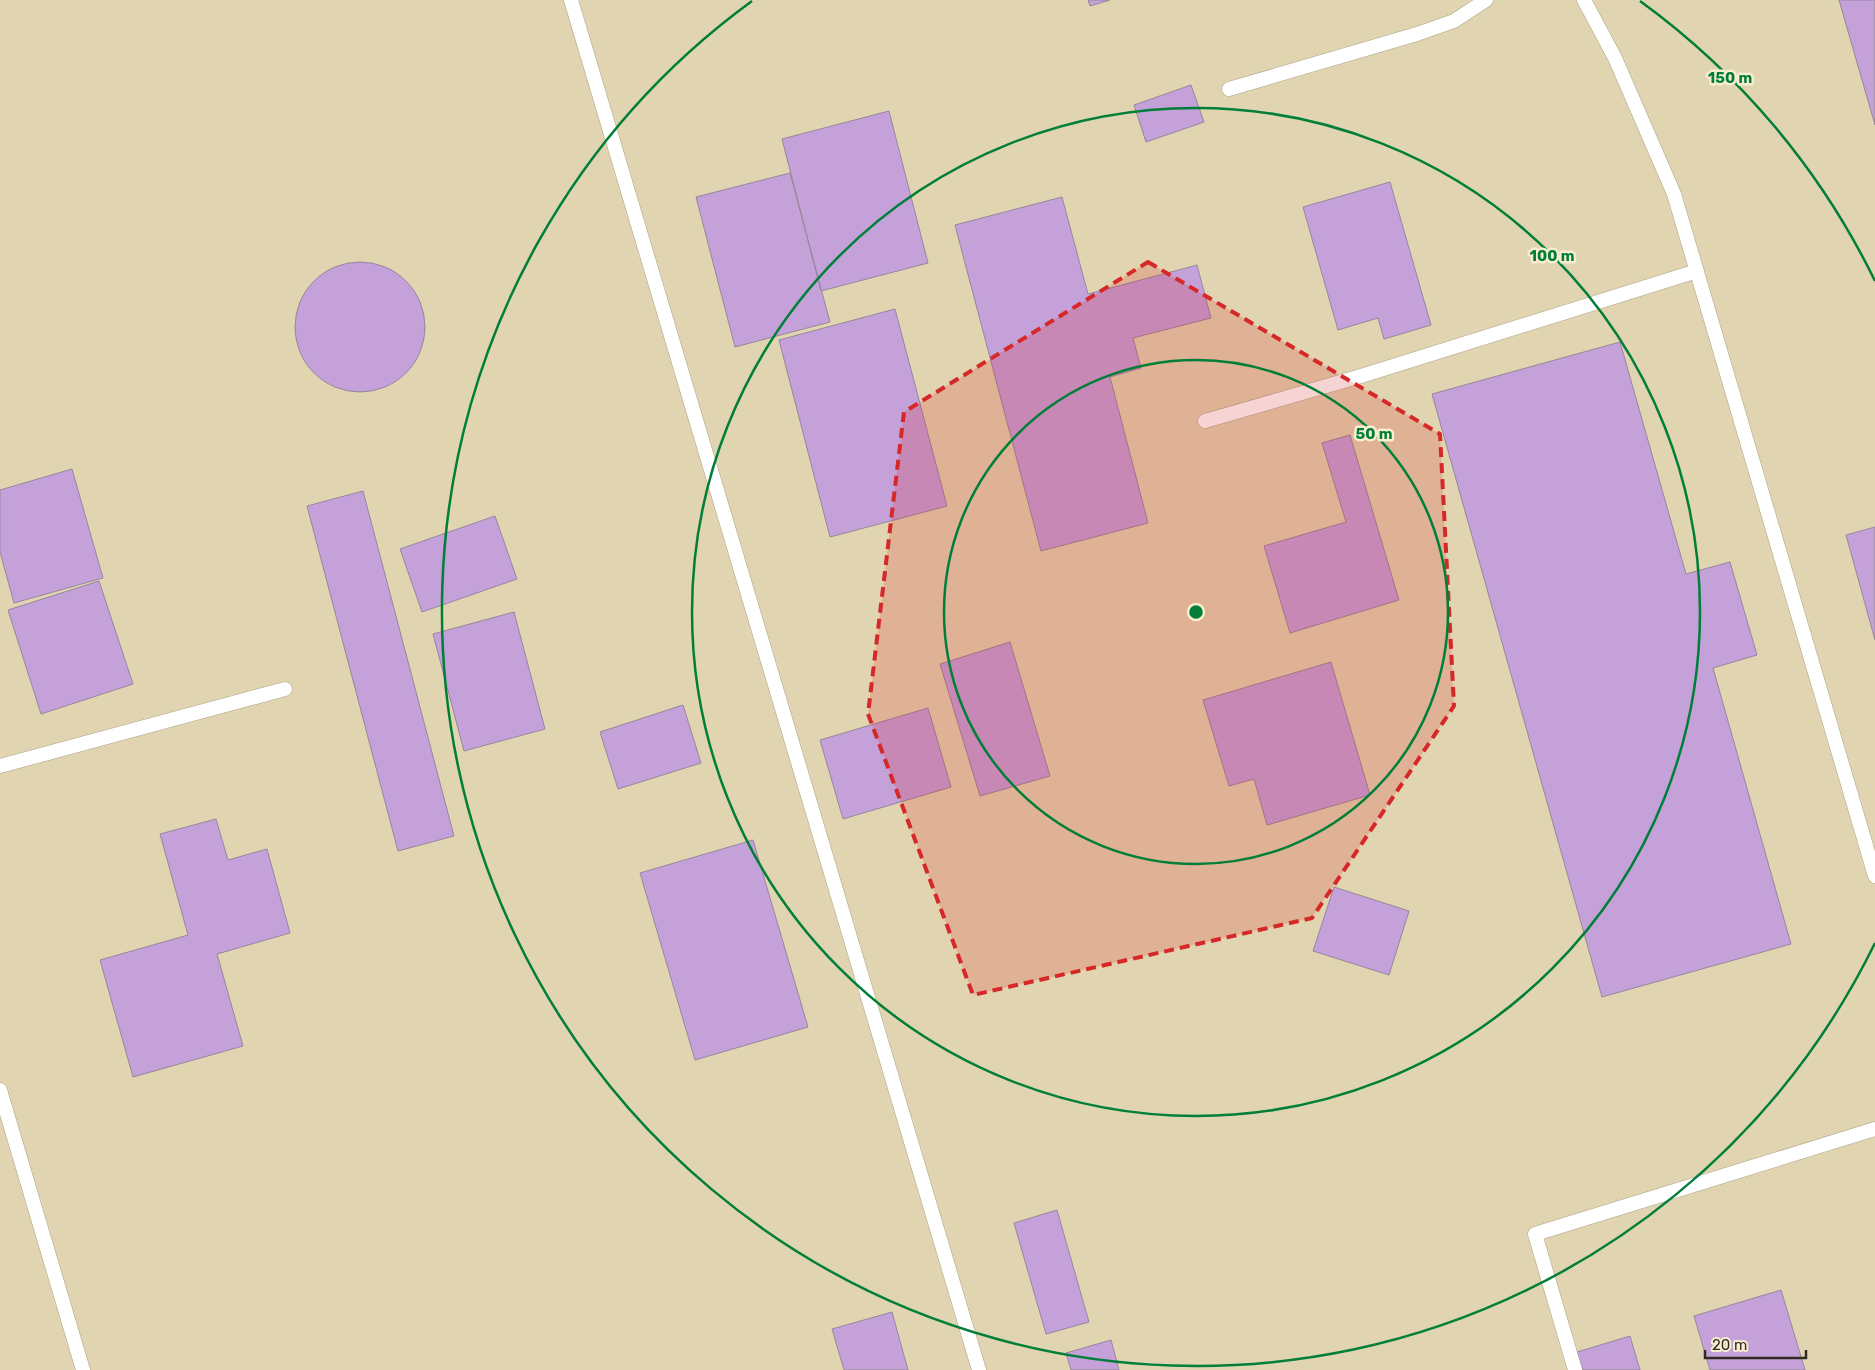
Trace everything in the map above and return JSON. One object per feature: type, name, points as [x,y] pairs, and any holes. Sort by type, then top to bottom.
[{"type":"lane","points":[[571,0],[979,1370]]},
{"type":"lane","points":[[1229,89],[1417,34],[1454,20],[1486,0]]},
{"type":"lane","points":[[1584,0],[1615,58],[1674,194],[1875,876]]},
{"type":"lane","points":[[1205,421],[1360,376],[1698,271]]},
{"type":"lane","points":[[0,766],[285,689]]},
{"type":"lane","points":[[0,1090],[83,1370]]},
{"type":"lane","points":[[1575,1370],[1535,1234],[1875,1128]]},
{"type":"highlighted area","points":[[1148,262],[1440,434],[1454,706],[1312,918],[973,995],[868,714],[904,412]]},
{"type":"shaded area","points":[[0,0],[1875,0],[1875,1370],[0,1370]]},
{"type":"building","points":[[1088,0],[1110,0],[1090,6]]},
{"type":"building","points":[[1839,0],[1875,0],[1875,125]]},
{"type":"building","points":[[1191,85],[1204,122],[1146,142],[1134,105]]},
{"type":"building","points":[[889,111],[928,263],[821,291],[782,139]]},
{"type":"building","points":[[790,173],[830,322],[735,347],[696,197]]},
{"type":"building","points":[[1390,182],[1431,325],[1384,339],[1378,318],[1338,330],[1303,207]]},
{"type":"building","points":[[1062,197],[1088,294],[1197,265],[1211,318],[1133,338],[1141,368],[1110,377],[1148,523],[1041,551],[955,225]]},
{"type":"building","points":[[360,262],[373,263],[385,267],[406,281],[420,302],[424,314],[424,340],[420,352],[406,373],[385,387],[373,391],[360,392],[347,391],[335,387],[314,373],[300,352],[296,340],[295,327],[296,314],[300,302],[314,281],[335,267],[347,263]]},
{"type":"building","points":[[895,309],[947,506],[830,537],[779,340]]},
{"type":"building","points":[[1620,342],[1686,574],[1730,562],[1757,655],[1713,668],[1791,944],[1602,997],[1432,394]]},
{"type":"building","points":[[1350,435],[1399,600],[1290,633],[1264,546],[1346,522],[1322,443]]},
{"type":"building","points":[[72,469],[103,578],[14,603],[0,552],[0,490]]},
{"type":"building","points":[[363,491],[454,836],[398,851],[307,506]]},
{"type":"building","points":[[495,516],[517,579],[422,612],[400,549]]},
{"type":"building","points":[[1875,527],[1875,640],[1846,535]]},
{"type":"building","points":[[99,581],[133,684],[41,714],[8,610]]},
{"type":"building","points":[[514,612],[545,729],[464,751],[433,634]]},
{"type":"building","points":[[1010,642],[1050,776],[980,796],[940,664]]},
{"type":"building","points":[[1331,662],[1370,795],[1267,825],[1254,779],[1229,786],[1203,700]]},
{"type":"building","points":[[683,705],[701,763],[618,789],[600,732]]},
{"type":"building","points":[[928,708],[951,787],[843,819],[820,740]]},
{"type":"building","points":[[216,819],[228,860],[267,849],[290,933],[217,954],[243,1046],[133,1077],[100,960],[188,935],[160,834]]},
{"type":"building","points":[[753,840],[808,1027],[695,1060],[640,873]]},
{"type":"building","points":[[1334,887],[1409,911],[1389,975],[1313,951]]},
{"type":"building","points":[[1057,1210],[1089,1322],[1046,1334],[1014,1223]]},
{"type":"building","points":[[1781,1290],[1805,1370],[1710,1370],[1694,1316]]},
{"type":"building","points":[[892,1312],[908,1370],[844,1370],[832,1329]]},
{"type":"building","points":[[1630,1336],[1640,1370],[1582,1370],[1577,1352]]},
{"type":"building","points":[[1111,1340],[1119,1370],[1071,1370],[1066,1353]]}]
